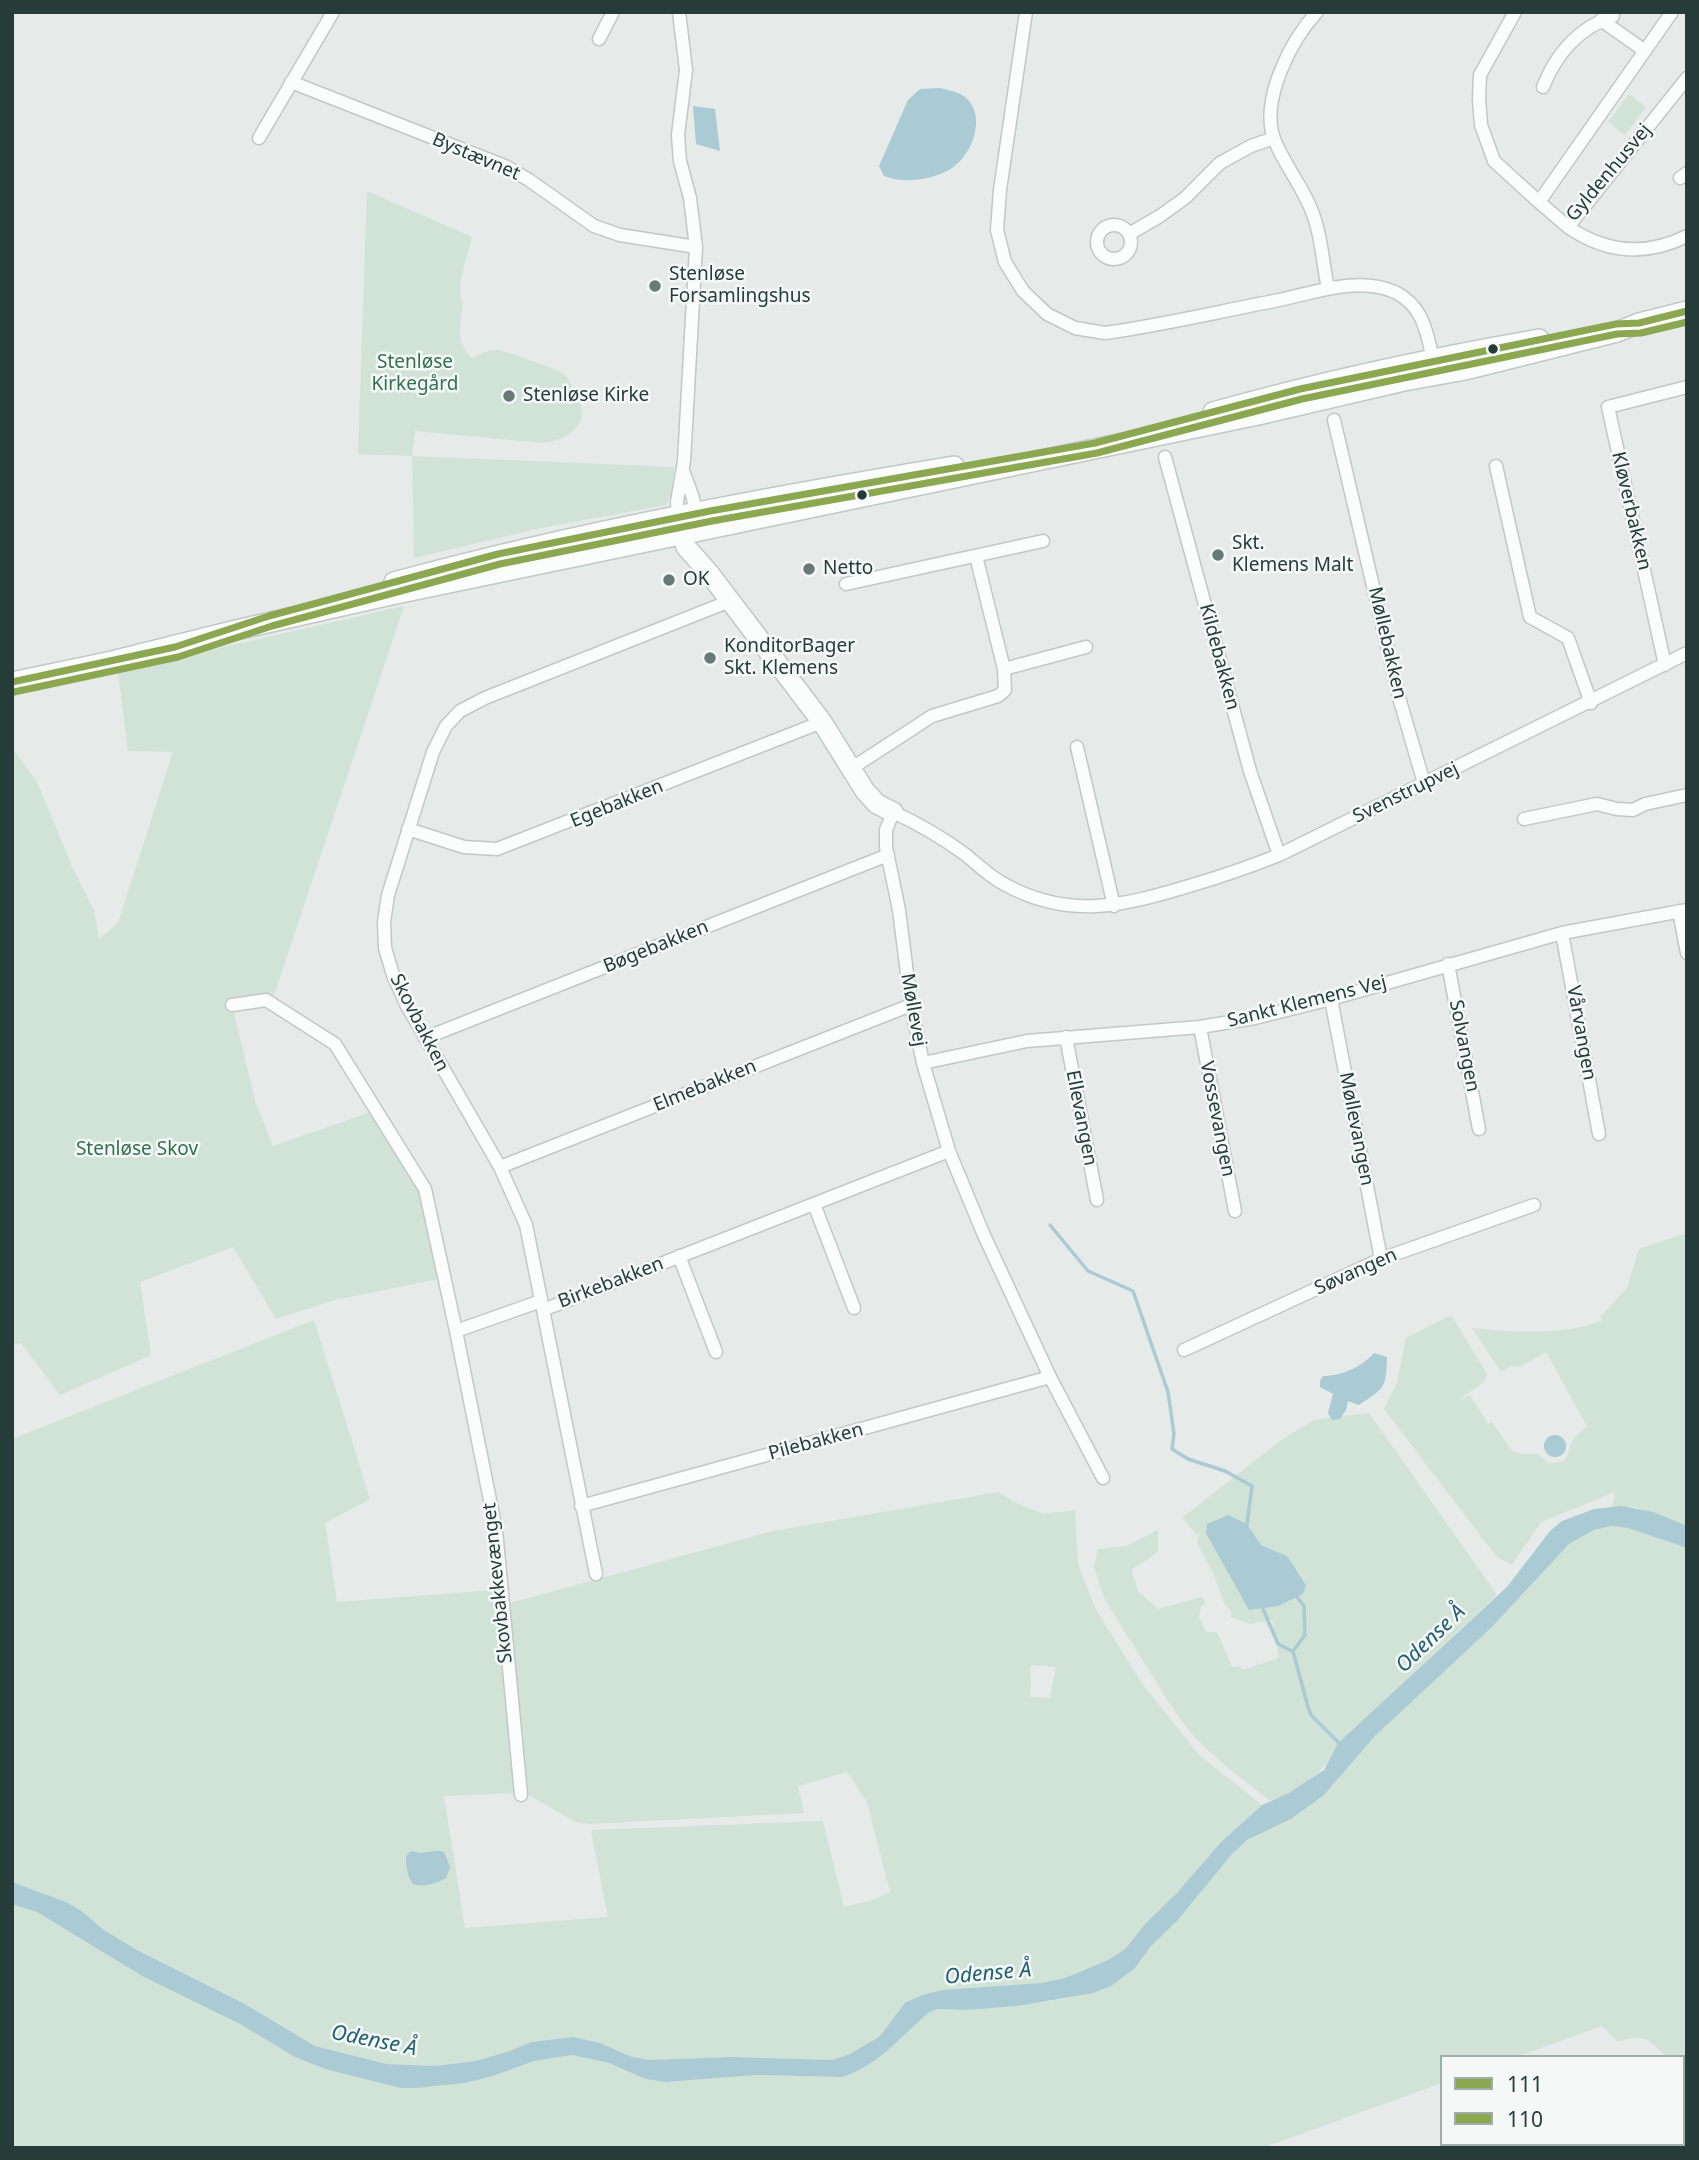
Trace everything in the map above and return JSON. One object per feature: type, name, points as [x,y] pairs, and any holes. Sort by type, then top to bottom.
[{"type":"street","points":[[259,138],[333,12]]},
{"type":"street","points":[[599,39],[613,12]]},
{"type":"street","points":[[679,12],[687,70],[678,135],[679,149],[690,198],[696,247],[683,472],[677,502],[709,573],[822,722],[865,791],[877,804],[893,812]]},
{"type":"street","points":[[1026,12],[1000,190],[997,230],[1005,261],[1023,291],[1047,314],[1075,328],[1105,333],[1290,298],[1328,288],[1369,286],[1395,293],[1407,300],[1420,314],[1435,367]]},
{"type":"street","points":[[1317,12],[1295,43],[1273,91],[1270,120],[1274,138],[1316,220],[1328,288]]},
{"type":"street","points":[[1515,12],[1480,75],[1481,125],[1494,161],[1539,202]]},
{"type":"street","name":"Gyldenhusvej","points":[[1672,12],[1539,202],[1568,227],[1686,81]]},
{"type":"street","points":[[1543,87],[1553,65],[1569,45],[1607,18],[1645,51]]},
{"type":"street","name":"Bystævnet","points":[[291,82],[505,166],[594,226],[620,235],[696,247]]},
{"type":"street","points":[[1129,234],[1185,198],[1220,163],[1251,146],[1274,138]]},
{"type":"street","points":[[1568,227],[1600,245],[1622,250],[1654,249],[1687,236]]},
{"type":"street","points":[[12,681],[112,661],[688,524],[920,472],[1095,443],[1142,433],[1255,400],[1435,367],[1616,324],[1639,323],[1687,311]]},
{"type":"street","name":"Kløverbakken","points":[[1665,665],[1608,407],[1687,387]]},
{"type":"street","name":"Møllebakken","points":[[1334,420],[1400,701],[1424,783]]},
{"type":"street","name":"Kildebakken","points":[[1166,457],[1250,771],[1279,855]]},
{"type":"street","points":[[1496,466],[1530,617],[1568,638],[1591,702]]},
{"type":"street","points":[[846,584],[1043,541]]},
{"type":"street","points":[[852,768],[932,716],[998,696],[1005,690],[1004,669],[976,556]]},
{"type":"street","name":"Skovbakken","points":[[596,1574],[526,1225],[500,1167],[425,1038],[393,975],[385,948],[387,895],[433,752],[446,726],[460,711],[485,698],[730,601]]},
{"type":"street","points":[[1004,669],[1086,647]]},
{"type":"street","name":"Svenstrupvej","points":[[893,812],[932,831],[1002,883],[1034,898],[1070,907],[1114,906],[1150,898],[1244,869],[1279,855],[1687,653]]},
{"type":"street","name":"Egebakken","points":[[408,829],[464,847],[497,849],[822,722]]},
{"type":"street","points":[[1077,747],[1114,906]]},
{"type":"street","points":[[1524,819],[1597,804],[1633,810],[1645,804],[1687,795]]},
{"type":"street","name":"Møllevej","points":[[893,812],[885,840],[899,910],[911,1004],[923,1063],[949,1151],[983,1233],[1050,1377],[1103,1478]]},
{"type":"street","name":"Bøgebakken","points":[[425,1038],[888,855]]},
{"type":"street","points":[[1683,911],[1687,953]]},
{"type":"street","name":"Sankt Klemens Vej","points":[[923,1063],[1027,1041],[1200,1027],[1255,1018],[1562,933],[1683,911]]},
{"type":"street","name":"Vårvangen","points":[[1562,933],[1600,1134]]},
{"type":"street","name":"Solvangen","points":[[1448,964],[1479,1129]]},
{"type":"street","name":"Møllevangen","points":[[1331,999],[1381,1259]]},
{"type":"street","name":"Skovbakkevænget","points":[[232,1005],[266,1000],[335,1044],[425,1189],[496,1530],[521,1795]]},
{"type":"street","name":"Elmebakken","points":[[500,1167],[911,1004]]},
{"type":"street","name":"Vossevangen","points":[[1200,1027],[1235,1211]]},
{"type":"street","name":"Ellevangen","points":[[1066,1037],[1097,1200]]},
{"type":"street","name":"Birkebakken","points":[[542,1305],[679,1256],[949,1151]]},
{"type":"street","points":[[814,1203],[854,1308]]},
{"type":"street","name":"Søvangen","points":[[1184,1350],[1381,1259],[1534,1205]]},
{"type":"street","name":"Birkebakken","points":[[679,1256],[716,1352]]},
{"type":"street","points":[[456,1331],[542,1305]]},
{"type":"street","name":"Pilebakken","points":[[581,1506],[1050,1377]]},
{"type":"green space","points":[[1629,94],[1646,107],[1625,135],[1608,122]]},
{"type":"green space","name":"Stenløse Kirkegård","points":[[367,191],[472,237],[460,285],[460,335],[464,347],[473,359],[485,352],[498,350],[564,374],[582,409],[578,425],[572,432],[543,443],[415,431],[412,456],[358,454]]},
{"type":"green space","points":[[412,456],[674,467],[671,496],[666,505],[541,528],[414,558]]},
{"type":"green space","name":"Stenløse Skov","points":[[404,606],[274,995],[231,1002],[256,1104],[273,1146],[371,1112],[420,1189],[443,1278],[335,1300],[276,1319],[233,1247],[140,1282],[151,1355],[60,1395],[21,1343],[12,1345],[12,748],[36,780],[94,911],[99,939],[118,923],[173,752],[128,751],[118,671]]},
{"type":"green space","points":[[1687,1233],[1687,1526],[1635,1507],[1612,1507],[1615,1492],[1541,1522],[1512,1565],[1496,1556],[1384,1409],[1397,1383],[1406,1338],[1449,1316],[1453,1318],[1487,1374],[1484,1382],[1456,1402],[1470,1395],[1488,1424],[1492,1422],[1512,1451],[1538,1454],[1549,1463],[1564,1461],[1572,1441],[1587,1426],[1546,1352],[1520,1367],[1511,1366],[1501,1372],[1472,1328],[1556,1331],[1603,1320],[1600,1317],[1627,1288],[1639,1249]]},
{"type":"green space","points":[[314,1320],[370,1499],[325,1523],[337,1602],[496,1590],[517,1793],[444,1796],[465,1928],[608,1917],[591,1830],[823,1821],[844,1907],[870,1901],[890,1892],[867,1802],[847,1772],[798,1786],[804,1813],[590,1824],[576,1822],[525,1793],[507,1604],[773,1531],[999,1492],[1012,1501],[1044,1514],[1075,1510],[1078,1564],[1095,1608],[1141,1682],[1199,1755],[1262,1805],[1221,1842],[1125,1949],[1108,1960],[1065,1978],[1041,1983],[973,1989],[888,2026],[880,2036],[850,2054],[832,2060],[732,2057],[649,2060],[632,2057],[600,2043],[574,2037],[531,2042],[476,2061],[434,2066],[387,2064],[315,2046],[243,2003],[137,1950],[66,1902],[12,1882],[12,1439]],"holes":[[[1031,1665],[1056,1667],[1050,1698],[1030,1697]],[[411,1851],[423,1854],[436,1851],[446,1878],[424,1884]]]},
{"type":"green space","points":[[1369,1413],[1497,1595],[1338,1743],[1333,1754],[1311,1780],[1291,1793],[1269,1800],[1195,1738],[1175,1712],[1105,1600],[1094,1567],[1098,1549],[1126,1546],[1158,1530],[1158,1552],[1131,1570],[1138,1591],[1158,1609],[1202,1597],[1206,1604],[1201,1606],[1199,1616],[1206,1632],[1217,1632],[1232,1667],[1240,1666],[1242,1670],[1279,1658],[1272,1620],[1250,1624],[1231,1617],[1231,1610],[1224,1603],[1214,1574],[1197,1543],[1200,1532],[1196,1534],[1182,1518],[1280,1441],[1314,1420]],"holes":[[[1247,1524],[1261,1545],[1287,1556],[1306,1585],[1303,1594],[1278,1606]]]},
{"type":"green space","points":[[1612,1526],[1628,1528],[1687,1548],[1685,2064],[1685,2055],[1664,2055],[1655,2045],[1640,2038],[1618,2042],[1602,2026],[1522,2055],[1440,2055],[1440,2084],[1262,2148],[12,2148],[12,1904],[37,1912],[144,1977],[240,2024],[295,2057],[325,2069],[401,2087],[439,2086],[493,2076],[534,2061],[572,2055],[609,2063],[645,2079],[666,2082],[757,2075],[842,2077],[937,2009],[1018,2006],[1063,1999],[1111,1986],[1135,1968],[1232,1854],[1247,1840],[1291,1819],[1324,1795],[1375,1736],[1492,1627],[1569,1544],[1594,1530]]},
{"type":"water","points":[[940,88],[963,95],[972,105],[975,134],[966,154],[952,168],[928,178],[901,180],[884,176],[879,166],[908,100],[920,89]]},
{"type":"water","points":[[693,106],[715,109],[720,151],[696,144]]},
{"type":"water","points":[[1374,1353],[1387,1357],[1385,1381],[1379,1391],[1359,1405],[1348,1401],[1340,1419],[1332,1420],[1328,1413],[1333,1394],[1320,1387],[1323,1376],[1351,1370]]},
{"type":"water","points":[[1555,1435],[1563,1438],[1566,1446],[1563,1454],[1555,1457],[1547,1454],[1544,1446],[1547,1438]]},
{"type":"water","points":[[1622,1506],[1653,1512],[1687,1526],[1687,1548],[1628,1528],[1612,1526],[1594,1530],[1569,1544],[1492,1627],[1375,1736],[1324,1795],[1291,1819],[1247,1840],[1232,1854],[1135,1968],[1111,1986],[1093,1993],[1018,2006],[937,2009],[928,2013],[867,2066],[842,2077],[757,2075],[666,2082],[645,2079],[609,2063],[572,2055],[534,2061],[464,2083],[401,2088],[325,2069],[295,2057],[240,2024],[144,1977],[37,1912],[12,1904],[12,1882],[66,1902],[137,1950],[243,2003],[315,2046],[387,2064],[434,2066],[476,2061],[531,2042],[574,2037],[600,2043],[632,2057],[649,2060],[732,2057],[832,2060],[850,2054],[880,2036],[905,2003],[922,1995],[943,1990],[1041,1983],[1065,1978],[1108,1960],[1125,1949],[1221,1842],[1262,1805],[1289,1793],[1324,1770],[1338,1743],[1507,1587],[1550,1531],[1562,1521],[1594,1509]]},
{"type":"water","points":[[1228,1515],[1247,1524],[1261,1545],[1287,1556],[1306,1585],[1303,1594],[1278,1606],[1249,1610],[1206,1533],[1207,1524]]},
{"type":"water","points":[[411,1851],[444,1852],[450,1867],[446,1878],[424,1885],[412,1883],[406,1860]]},
{"type":"waterway","points":[[1050,1225],[1088,1271],[1133,1291],[1168,1392],[1174,1434],[1172,1449],[1188,1459],[1225,1471],[1252,1486],[1247,1524]]},
{"type":"waterway","points":[[1297,1597],[1304,1606],[1305,1635],[1293,1651],[1308,1707],[1311,1715],[1341,1745]]},
{"type":"waterway","points":[[1263,1609],[1278,1644],[1292,1651]]},
{"type":"transit line","name":"111","points":[[12,682],[175,647],[269,616],[498,554],[710,511],[1095,443],[1300,389],[1616,324],[1639,323],[1687,311]]},
{"type":"transit line","name":"110","points":[[14,692],[178,657],[272,626],[500,564],[712,521],[1097,453],[1302,399],[1687,322]]},
{"type":"place","name":"Stenløse Forsamlingshus","points":[[655,286]]},
{"type":"place","name":"Stenløse Kirke","points":[[509,396]]},
{"type":"place","name":"Skt. Klemens Malt","points":[[1218,555]]},
{"type":"place","name":"Netto","points":[[809,569]]},
{"type":"place","name":"OK","points":[[669,580]]},
{"type":"place","name":"KonditorBager Skt. Klemens","points":[[710,658]]},
{"type":"water label","name":"Odense Å","points":[[1431,1639]]},
{"type":"water label","name":"Odense Å","points":[[988,1974]]},
{"type":"water label","name":"Odense Å","points":[[374,2041]]}]
